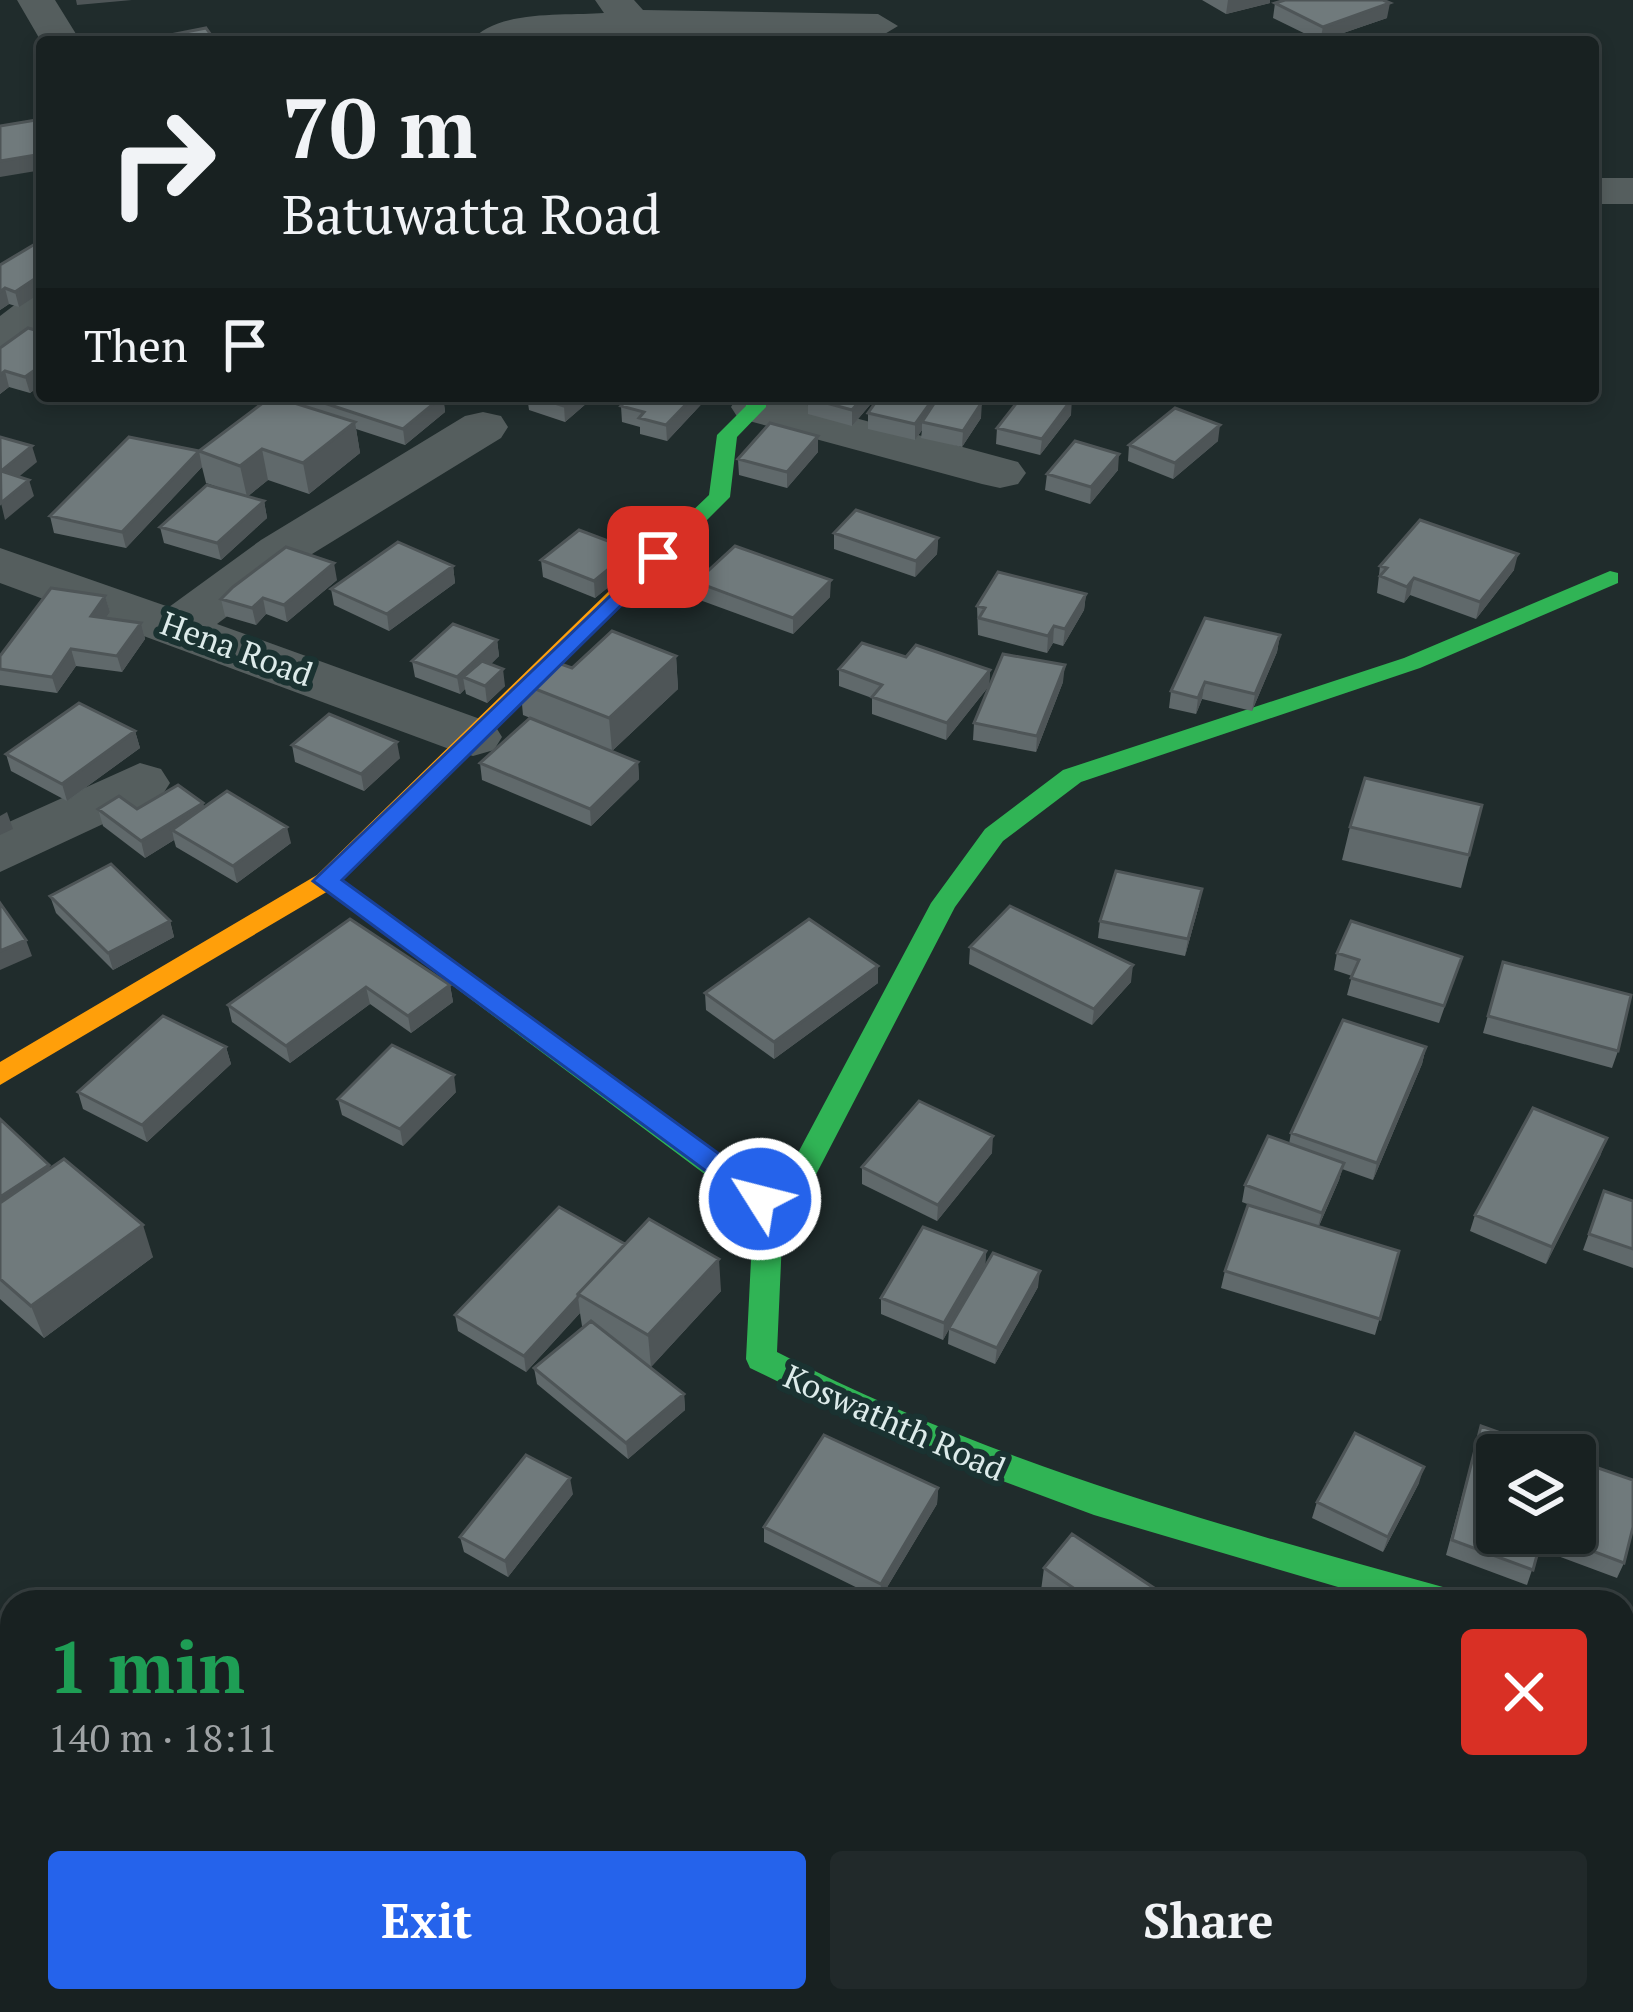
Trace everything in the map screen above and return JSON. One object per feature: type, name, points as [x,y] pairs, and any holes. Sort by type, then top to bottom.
[{"type":"street","points":[[36,0],[57,36]]},
{"type":"street","points":[[502,36],[623,11],[878,26]]},
{"type":"street","points":[[1599,191],[1633,191]]},
{"type":"street","points":[[0,338],[36,311]]},
{"type":"street","points":[[0,1075],[326,881],[719,497],[727,435],[755,402]]},
{"type":"street","points":[[759,402],[1000,473]]},
{"type":"street","points":[[179,626],[280,551],[483,428]]},
{"type":"street","name":"Hena Road","points":[[0,564],[473,736]]},
{"type":"street","points":[[767,1240],[944,903],[994,835],[1072,776],[1412,663],[1610,578]]},
{"type":"street","points":[[0,851],[140,783]]},
{"type":"street","name":"Koswathth Road","points":[[326,881],[760,1199],[767,1240],[761,1359],[817,1394],[1021,1479],[1402,1590]]},
{"type":"building","points":[[1275,3],[1390,3],[1323,27]]},
{"type":"building","points":[[206,28],[212,36],[165,36]]},
{"type":"building","points":[[36,120],[36,155],[0,161],[0,126]]},
{"type":"building","points":[[36,244],[36,278],[15,292],[5,288],[0,292],[0,265]]},
{"type":"building","points":[[28,328],[36,330],[36,369],[25,377],[5,371],[0,375],[0,348]]},
{"type":"building","points":[[264,402],[291,402],[355,422],[303,463],[262,449],[240,466],[199,451]]},
{"type":"building","points":[[321,402],[436,402],[403,429]]},
{"type":"building","points":[[625,402],[688,402],[666,425],[639,418],[644,412],[621,406]]},
{"type":"building","points":[[823,402],[859,402],[852,410]]},
{"type":"building","points":[[876,402],[931,402],[915,424],[868,413]]},
{"type":"building","points":[[935,402],[982,402],[963,431],[922,422]]},
{"type":"building","points":[[1017,402],[1070,402],[1042,439],[997,428]]},
{"type":"building","points":[[1175,408],[1220,425],[1175,463],[1129,445]]},
{"type":"building","points":[[770,423],[818,436],[787,472],[738,459]]},
{"type":"building","points":[[0,437],[32,446],[1,471],[29,480],[1,503]]},
{"type":"building","points":[[129,437],[199,451],[122,532],[50,516]]},
{"type":"building","points":[[1075,441],[1119,454],[1091,487],[1047,474]]},
{"type":"building","points":[[207,485],[264,501],[217,543],[160,527]]},
{"type":"building","points":[[856,510],[938,538],[916,561],[834,533]]},
{"type":"building","points":[[1420,520],[1518,554],[1480,602],[1414,578],[1407,587],[1380,576],[1387,568],[1380,566]]},
{"type":"building","points":[[579,530],[632,550],[594,581],[541,560]]},
{"type":"building","points":[[398,542],[453,566],[387,614],[331,589]]},
{"type":"building","points":[[735,546],[831,580],[793,618],[696,582]]},
{"type":"building","points":[[286,547],[334,563],[284,605],[263,598],[252,608],[221,599],[233,587]]},
{"type":"building","points":[[998,572],[1086,594],[1065,629],[1054,626],[1048,636],[979,618],[985,608],[977,606]]},
{"type":"building","points":[[51,588],[105,596],[91,616],[141,623],[117,656],[71,649],[52,677],[0,669],[0,656]]},
{"type":"building","points":[[1205,618],[1280,635],[1255,694],[1205,682],[1198,698],[1171,691]]},
{"type":"building","points":[[453,624],[497,640],[457,677],[412,661]]},
{"type":"building","points":[[612,631],[676,656],[609,718],[520,683],[547,659],[572,668]]},
{"type":"building","points":[[862,643],[906,657],[916,645],[990,670],[947,723],[872,697],[882,685],[839,669]]},
{"type":"building","points":[[1003,654],[1065,665],[1037,736],[974,723]]},
{"type":"building","points":[[482,661],[503,669],[485,686],[463,677]]},
{"type":"building","points":[[79,703],[135,731],[62,784],[6,754]]},
{"type":"building","points":[[329,714],[397,742],[361,774],[292,745]]},
{"type":"building","points":[[530,718],[638,762],[590,809],[480,763]]},
{"type":"building","points":[[1365,778],[1482,805],[1469,855],[1350,827]]},
{"type":"building","points":[[178,785],[203,803],[141,841],[98,809],[119,796],[137,809]]},
{"type":"building","points":[[227,791],[287,827],[233,866],[172,830]]},
{"type":"building","points":[[111,864],[170,921],[108,953],[50,896]]},
{"type":"building","points":[[1116,871],[1202,889],[1188,939],[1100,921]]},
{"type":"building","points":[[0,903],[26,940],[0,951]]},
{"type":"building","points":[[1010,906],[1133,965],[1094,1009],[970,947]]},
{"type":"building","points":[[350,919],[450,985],[408,1016],[366,987],[286,1046],[228,1005]]},
{"type":"building","points":[[809,919],[878,966],[774,1042],[705,993]]},
{"type":"building","points":[[1351,921],[1462,957],[1444,1006],[1351,978],[1359,960],[1337,953]]},
{"type":"building","points":[[1503,962],[1631,995],[1618,1051],[1488,1016]]},
{"type":"building","points":[[163,1016],[226,1047],[142,1125],[78,1092]]},
{"type":"building","points":[[1343,1020],[1426,1047],[1377,1163],[1291,1133]]},
{"type":"building","points":[[392,1045],[454,1075],[400,1129],[338,1099]]},
{"type":"building","points":[[919,1101],[993,1136],[938,1205],[862,1167]]},
{"type":"building","points":[[1533,1108],[1607,1138],[1552,1247],[1475,1215]]},
{"type":"building","points":[[0,1119],[49,1165],[0,1197]]},
{"type":"building","points":[[1268,1136],[1344,1163],[1322,1213],[1245,1185]]},
{"type":"building","points":[[64,1159],[143,1225],[31,1306],[0,1279],[0,1203]]},
{"type":"building","points":[[1604,1191],[1633,1201],[1633,1249],[1589,1234]]},
{"type":"building","points":[[1248,1205],[1399,1251],[1380,1319],[1225,1271]]},
{"type":"building","points":[[559,1207],[625,1244],[524,1356],[455,1315]]},
{"type":"building","points":[[649,1219],[719,1259],[648,1335],[578,1294]]},
{"type":"building","points":[[923,1227],[986,1251],[944,1323],[881,1298]]},
{"type":"building","points":[[993,1253],[1040,1271],[997,1348],[949,1328]]},
{"type":"building","points":[[591,1321],[684,1394],[626,1443],[534,1368]]},
{"type":"building","points":[[1481,1426],[1503,1434],[1479,1434]]},
{"type":"building","points":[[1355,1433],[1424,1467],[1388,1537],[1317,1502]]},
{"type":"building","points":[[824,1435],[938,1488],[881,1584],[764,1527]]},
{"type":"building","points":[[1476,1446],[1476,1549],[1452,1540]]},
{"type":"building","points":[[526,1455],[570,1478],[505,1561],[460,1537]]},
{"type":"building","points":[[1596,1467],[1633,1480],[1633,1527],[1624,1563],[1596,1552]]},
{"type":"building","points":[[1072,1534],[1157,1590],[1076,1590],[1044,1568]]},
{"type":"building","points":[[1490,1554],[1537,1554],[1533,1570]]},
{"type":"traffic: fast","points":[[650,564],[719,497],[727,435],[756,402]]},
{"type":"traffic: fast","points":[[767,1240],[944,903],[994,835],[1072,776],[1412,663],[1610,578]]},
{"type":"traffic: fast","points":[[326,881],[760,1199],[767,1240],[761,1359],[842,1401],[1009,1471],[1180,1528],[1400,1590]]},
{"type":"traffic: slow","points":[[0,1075],[326,881],[650,564]]},
{"type":"route","points":[[658,557],[326,881],[760,1199]]}]
